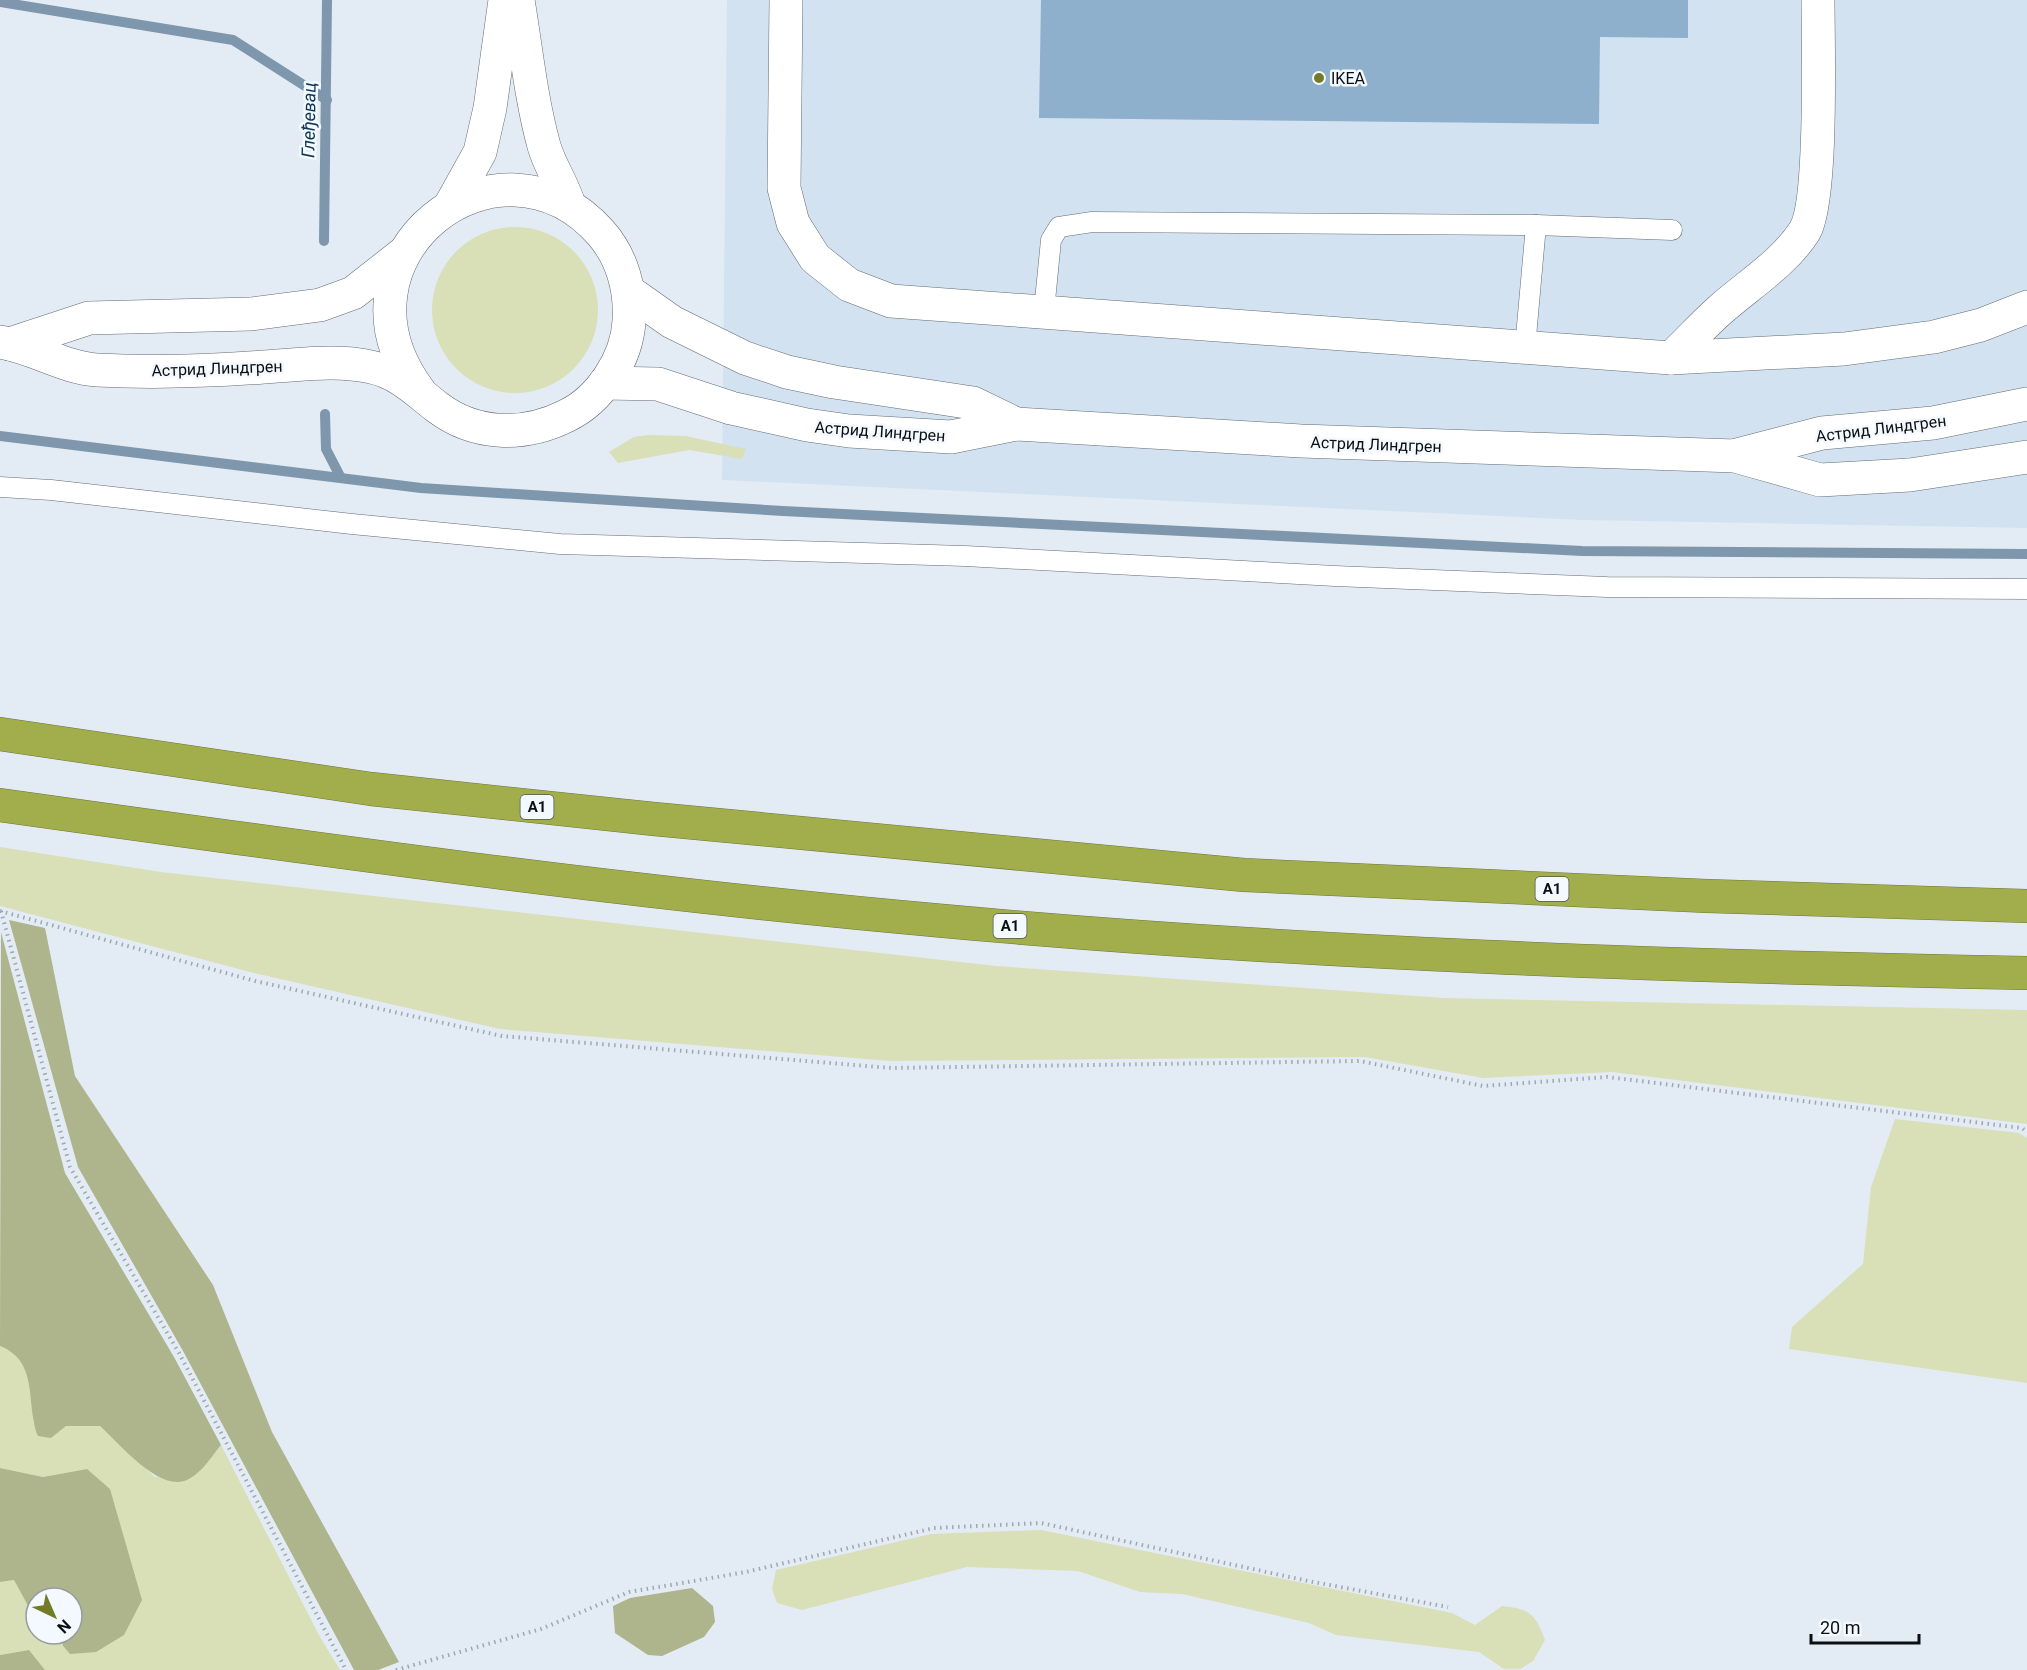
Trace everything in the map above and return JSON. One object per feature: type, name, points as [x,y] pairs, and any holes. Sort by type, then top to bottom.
[{"type":"highway","name":"A1","points":[[0,734],[371,789],[654,819],[1244,875],[1743,897],[2027,906]]},
{"type":"highway","name":"A1","points":[[0,804],[359,855],[943,921],[1242,944],[1705,967],[2027,972]]},
{"type":"street","points":[[450,206],[480,152],[490,108],[505,0]]},
{"type":"street","points":[[519,0],[539,128],[545,149],[564,188],[569,205]]},
{"type":"street","points":[[786,0],[784,188],[793,223],[815,258],[849,285],[891,301],[1671,358],[1844,349],[1934,337],[1981,325],[2027,307]]},
{"type":"street","points":[[1671,358],[1720,310],[1784,256],[1806,231],[1813,208],[1818,0]]},
{"type":"street","name":"Астрид Линдгрен","points":[[5,343],[93,370],[190,371],[331,362],[370,367],[395,374],[438,408],[469,424],[503,431],[526,430],[570,414],[590,401],[605,383],[621,355],[629,323],[628,291],[621,265],[608,241],[590,221],[569,205],[540,194],[509,190],[479,194],[450,206],[432,219],[416,234],[395,272],[388,315],[398,357],[420,392]]},
{"type":"street","name":"Астрид Линдгрен","points":[[5,343],[89,318],[251,314],[320,305],[352,293],[404,253]]},
{"type":"street","name":"Астрид Линдгрен","points":[[628,291],[672,322],[745,358],[787,372],[834,382],[974,403],[1016,424]]},
{"type":"street","name":"Астрид Линдгрен","points":[[605,383],[658,384],[762,416],[849,431],[951,436],[1016,424],[1301,441],[1736,456],[1820,480],[1910,475],[2027,457]]},
{"type":"street","name":"Астрид Линдгрен","points":[[1736,456],[1822,433],[1933,423],[2027,404]]},
{"type":"lane","points":[[1044,311],[1051,240],[1059,227],[1092,222],[1536,225],[1672,230]]},
{"type":"lane","points":[[1525,348],[1536,225]]},
{"type":"lane","points":[[0,487],[51,490],[352,524],[560,544],[965,556],[1335,576],[1607,587],[2027,589]]},
{"type":"path","points":[[1,911],[255,981],[502,1036],[891,1068],[1360,1061],[1483,1086],[1607,1077],[2022,1128],[2027,1132]]},
{"type":"path","points":[[1,911],[70,1167],[178,1353],[346,1670]]},
{"type":"path","points":[[396,1670],[541,1629],[629,1592],[746,1572],[934,1528],[1041,1523],[1308,1581],[1448,1607]]},
{"type":"shaded area","points":[[727,0],[2027,0],[2027,528],[1584,520],[722,480]]},
{"type":"green space","points":[[515,227],[531,228],[547,233],[574,251],[592,278],[597,294],[597,326],[592,342],[574,369],[547,387],[531,392],[515,393],[499,392],[483,387],[456,369],[438,342],[433,326],[432,310],[433,294],[438,278],[456,251],[483,233],[499,228]]},
{"type":"green space","points":[[686,436],[746,449],[742,459],[689,450],[618,463],[609,452],[634,437]]},
{"type":"green space","points":[[0,847],[161,872],[996,966],[1444,998],[2027,1010],[2027,1124],[1612,1072],[1483,1078],[1365,1057],[890,1061],[500,1029],[254,973],[0,906]]},
{"type":"green space","points":[[9,920],[45,928],[75,1076],[213,1285],[272,1432],[399,1662],[378,1670],[354,1670],[183,1351],[78,1167]]},
{"type":"green space","points":[[1,932],[65,1173],[174,1357],[221,1445],[200,1471],[190,1479],[173,1482],[150,1472],[100,1426],[66,1426],[51,1438],[38,1436],[26,1373],[21,1362],[13,1353],[0,1346]]},
{"type":"green space","points":[[1895,1119],[2019,1133],[2027,1138],[2027,1383],[1789,1349],[1792,1327],[1863,1264],[1871,1187]]},
{"type":"green space","points":[[0,1346],[19,1359],[24,1368],[30,1389],[33,1422],[51,1438],[66,1426],[100,1426],[155,1477],[198,1472],[221,1445],[320,1637],[340,1670],[45,1670],[29,1650],[0,1655],[0,1582],[14,1580],[24,1598],[24,1646],[63,1646],[70,1654],[71,1646],[84,1646],[84,1586],[76,1586],[87,1469],[43,1477],[0,1468]]},
{"type":"green space","points":[[0,1468],[43,1477],[87,1469],[110,1489],[142,1600],[124,1635],[96,1652],[70,1654],[63,1646],[84,1646],[84,1586],[24,1586],[24,1598],[14,1580],[0,1582]]},
{"type":"green space","points":[[1041,1530],[1452,1613],[1475,1625],[1502,1606],[1519,1609],[1534,1618],[1545,1640],[1533,1661],[1520,1669],[1504,1669],[1479,1652],[1336,1635],[1309,1623],[1182,1594],[1140,1592],[1078,1571],[967,1567],[802,1610],[777,1603],[772,1589],[776,1570],[931,1534]]},
{"type":"green space","points":[[692,1588],[713,1606],[715,1622],[704,1637],[662,1656],[648,1655],[615,1633],[613,1606],[630,1598]]},
{"type":"green space","points":[[29,1650],[45,1670],[0,1670],[0,1655]]},
{"type":"building","name":"IKEA","points":[[1041,0],[1688,0],[1688,38],[1600,37],[1599,124],[1039,118]]},
{"type":"waterway","name":"Глеђевац","points":[[324,241],[327,0]]},
{"type":"waterway","points":[[0,2],[233,40],[327,100]]},
{"type":"waterway","name":"Глеђевац","points":[[325,414],[326,449],[341,478]]},
{"type":"waterway","points":[[0,436],[421,488],[783,511],[1582,551],[2027,554]]},
{"type":"place","name":"IKEA","points":[[1319,78]]}]
